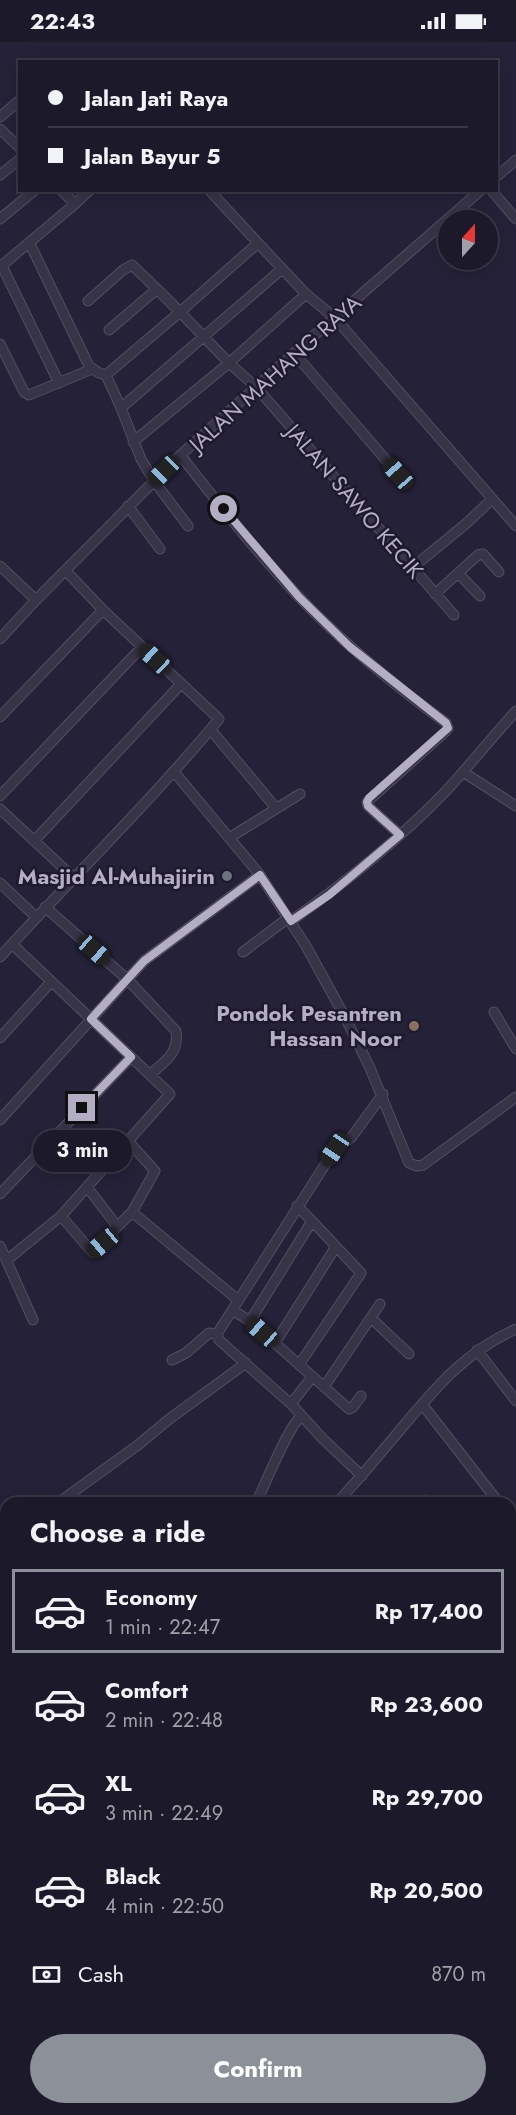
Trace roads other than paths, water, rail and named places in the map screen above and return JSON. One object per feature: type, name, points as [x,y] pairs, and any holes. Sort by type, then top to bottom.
[{"type":"street","points":[[0,117],[18,102]]},
{"type":"street","points":[[0,129],[18,146]]},
{"type":"street","points":[[498,175],[516,160]]},
{"type":"street","points":[[0,175],[18,161]]},
{"type":"street","points":[[0,219],[33,192]]},
{"type":"street","points":[[63,192],[75,204]]},
{"type":"street","points":[[59,383],[1,267],[88,192]]},
{"type":"street","points":[[211,192],[306,294],[335,318],[516,526]]},
{"type":"street","name":"JALAN MAHANG RAYA","points":[[1,637],[154,481],[294,353],[479,192]]},
{"type":"street","points":[[493,192],[516,219]]},
{"type":"street","points":[[30,243],[92,369],[106,375],[133,442],[154,481],[188,526]]},
{"type":"street","points":[[106,375],[258,243]]},
{"type":"street","name":"JALAN SAWO KECIK","points":[[88,301],[132,265],[229,363],[256,387],[454,615]]},
{"type":"street","points":[[121,408],[205,338],[282,269]]},
{"type":"street","points":[[109,330],[157,289]]},
{"type":"street","points":[[133,442],[229,363],[306,294]]},
{"type":"street","points":[[0,344],[26,394],[31,395],[92,369]]},
{"type":"street","points":[[294,353],[398,474]]},
{"type":"street","points":[[181,456],[253,545],[299,597],[350,647],[446,723],[448,728],[367,802],[368,806],[400,835]]},
{"type":"street","points":[[412,568],[491,500]]},
{"type":"street","points":[[128,506],[160,549]]},
{"type":"street","points":[[435,594],[472,559],[483,554],[499,572]]},
{"type":"street","points":[[0,566],[36,600]]},
{"type":"street","points":[[1,954],[175,773],[219,719],[66,571]]},
{"type":"street","points":[[458,573],[480,596]]},
{"type":"street","points":[[0,717],[103,609]]},
{"type":"street","points":[[0,796],[142,647]]},
{"type":"street","points":[[34,841],[181,684]]},
{"type":"street","points":[[243,952],[329,895],[400,835],[463,772],[516,711]]},
{"type":"street","points":[[211,730],[276,808]]},
{"type":"street","points":[[463,772],[516,806]]},
{"type":"street","points":[[175,773],[260,875],[290,919],[346,1019],[382,1094],[409,1162],[417,1166],[423,1164],[516,1097]]},
{"type":"street","points":[[229,838],[300,794]]},
{"type":"street","points":[[0,809],[74,877]]},
{"type":"street","points":[[0,1120],[144,961],[260,875]]},
{"type":"street","points":[[0,884],[36,917]]},
{"type":"street","points":[[45,907],[127,979],[176,1031],[176,1048],[151,1074]]},
{"type":"street","points":[[7,1260],[61,1216],[170,1094],[12,944]]},
{"type":"street","points":[[0,1038],[51,982]]},
{"type":"street","points":[[494,1012],[516,1048]]},
{"type":"street","points":[[0,1194],[131,1057]]},
{"type":"street","points":[[217,1334],[335,1149],[351,1138],[382,1094]]},
{"type":"street","points":[[61,1216],[92,1252],[132,1212],[155,1171],[128,1141]]},
{"type":"street","points":[[87,1187],[117,1226]]},
{"type":"street","points":[[297,1206],[361,1273],[299,1365]]},
{"type":"street","points":[[132,1212],[238,1300]]},
{"type":"street","points":[[250,1321],[312,1221]]},
{"type":"street","points":[[0,1246],[33,1320]]},
{"type":"street","points":[[275,1343],[335,1248]]},
{"type":"street","points":[[324,1387],[380,1304]]},
{"type":"street","points":[[232,1310],[250,1321],[349,1409],[361,1396]]},
{"type":"street","points":[[371,1318],[409,1354]]},
{"type":"street","points":[[343,1497],[457,1365],[477,1350],[516,1329]]},
{"type":"street","points":[[172,1360],[186,1353],[209,1333],[217,1334]]},
{"type":"street","points":[[217,1334],[219,1340],[291,1404],[323,1440],[362,1476]]},
{"type":"street","points":[[477,1350],[516,1401]]},
{"type":"street","points":[[66,1497],[246,1363]]},
{"type":"street","points":[[291,1404],[312,1377]]},
{"type":"street","points":[[422,1404],[490,1497]]},
{"type":"street","points":[[259,1497],[286,1437],[297,1418],[302,1416]]},
{"type":"place","name":"Masjid Al-Muhajirin","points":[[227,876]]},
{"type":"place","name":"Pondok Pesantren Hassan Noor","points":[[414,1026]]}]
